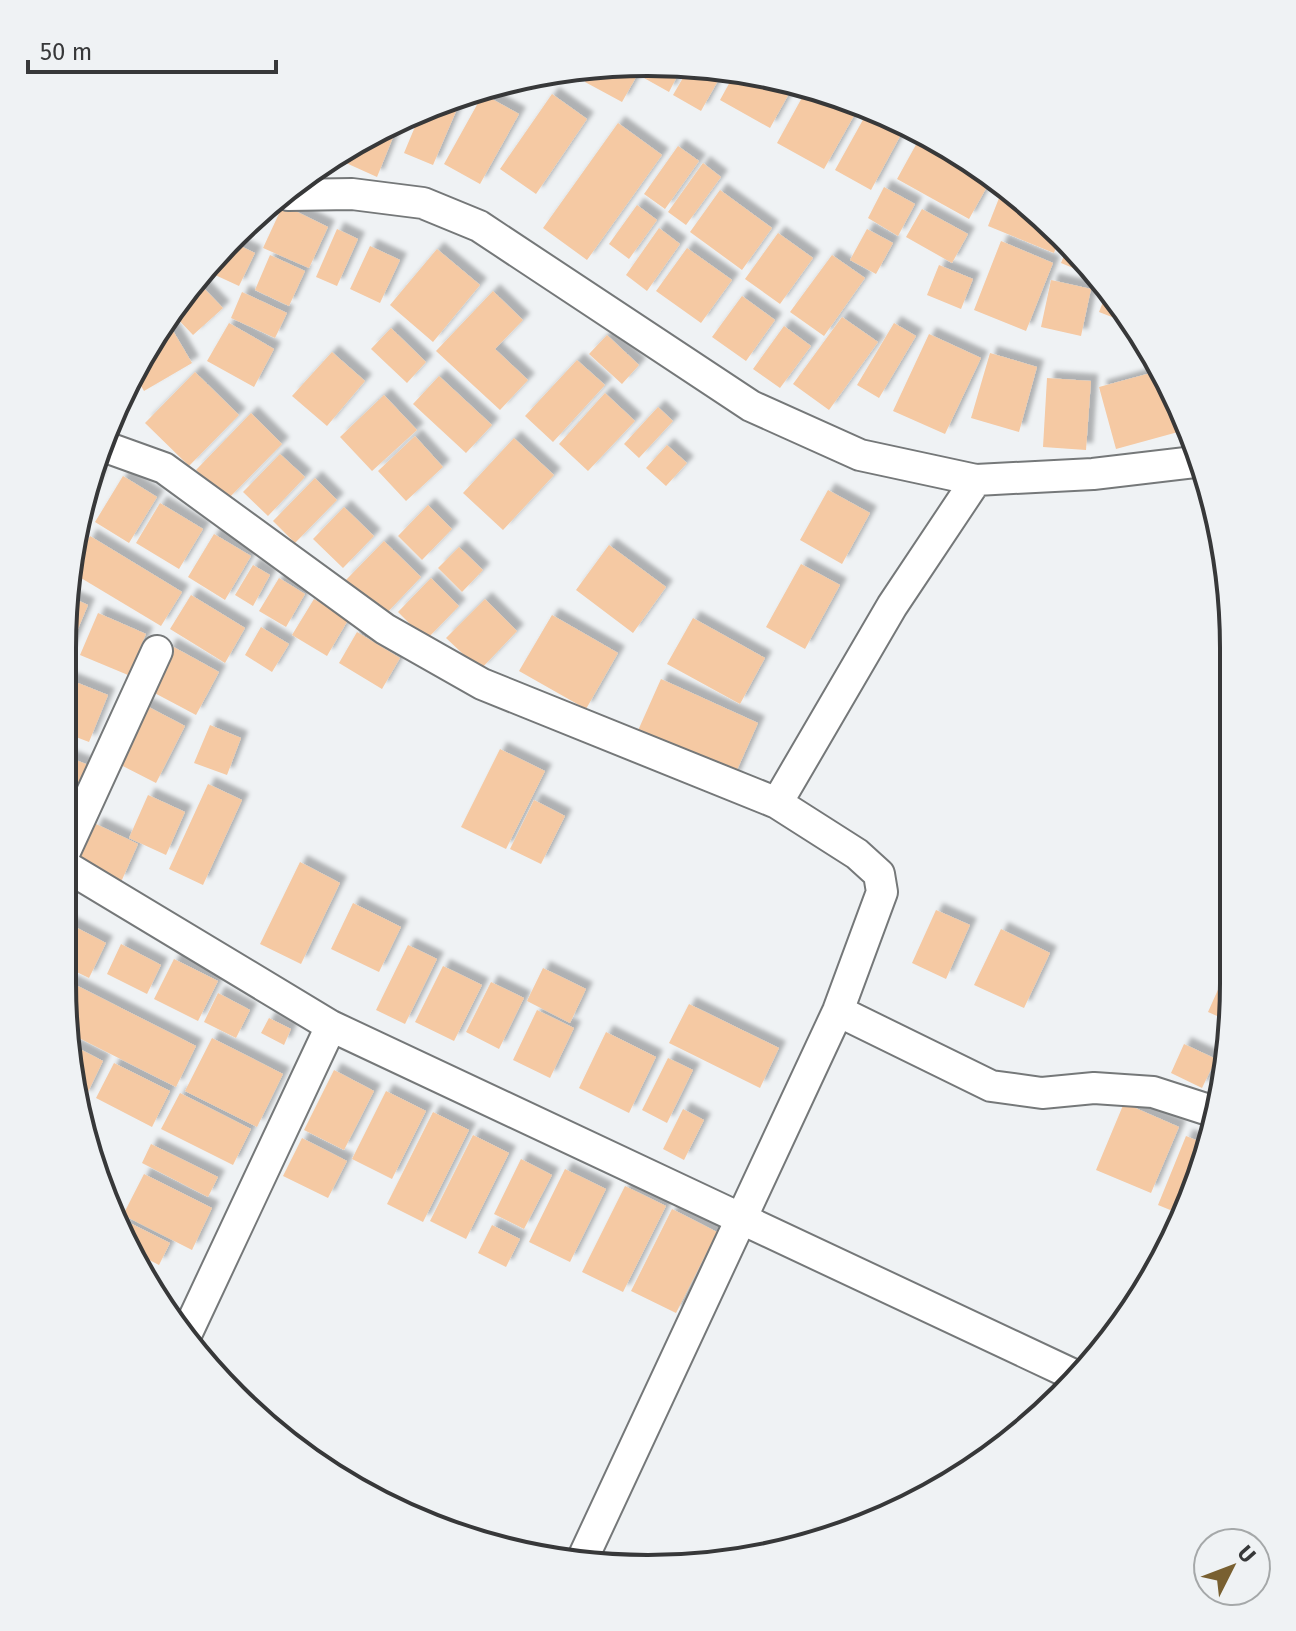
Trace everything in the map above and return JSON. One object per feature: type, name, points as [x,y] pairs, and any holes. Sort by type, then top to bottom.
[{"type":"street","points":[[299,195],[352,194],[423,203],[479,226],[751,406],[860,455],[976,480],[1191,466]]},
{"type":"street","points":[[112,449],[164,468],[385,629],[482,684],[777,803],[857,854],[879,874],[882,892],[838,1011],[586,1551]]},
{"type":"street","points":[[777,803],[892,606],[976,480]]},
{"type":"street","points":[[76,827],[157,651]]},
{"type":"street","points":[[76,872],[331,1026],[1067,1372]]},
{"type":"street","points":[[838,1011],[991,1086],[1042,1093],[1094,1088],[1153,1092],[1206,1109]]},
{"type":"street","points":[[190,1326],[331,1026]]},
{"type":"building","points":[[637,76],[622,102],[585,82],[586,80]]},
{"type":"building","points":[[645,76],[677,77],[669,92]]},
{"type":"building","points":[[683,77],[718,80],[701,111],[673,95]]},
{"type":"building","points":[[730,82],[789,93],[770,128],[720,100]]},
{"type":"building","points":[[552,94],[587,119],[536,194],[500,169]]},
{"type":"building","points":[[802,97],[854,115],[824,169],[777,143]]},
{"type":"building","points":[[490,98],[519,114],[480,184],[444,164],[479,101]]},
{"type":"building","points":[[457,109],[433,165],[404,153],[415,126]]},
{"type":"building","points":[[864,119],[901,135],[871,190],[835,170]]},
{"type":"building","points":[[618,123],[662,155],[587,260],[543,228]]},
{"type":"building","points":[[394,136],[377,177],[346,163]]},
{"type":"building","points":[[917,144],[987,187],[969,219],[897,179]]},
{"type":"building","points":[[678,146],[699,161],[665,209],[644,194]]},
{"type":"building","points":[[703,163],[721,177],[686,225],[668,212]]},
{"type":"building","points":[[884,187],[915,204],[898,236],[868,218]]},
{"type":"building","points":[[720,190],[772,228],[742,270],[690,232]]},
{"type":"building","points":[[1000,197],[1052,244],[1056,248],[1054,253],[988,226]]},
{"type":"building","points":[[637,205],[657,220],[629,259],[609,244]]},
{"type":"building","points":[[285,206],[328,227],[309,268],[263,248]]},
{"type":"building","points":[[922,209],[968,234],[952,263],[906,237]]},
{"type":"building","points":[[659,228],[680,244],[647,291],[626,275]]},
{"type":"building","points":[[337,229],[358,239],[337,286],[316,277]]},
{"type":"building","points":[[867,229],[893,243],[876,274],[850,260]]},
{"type":"building","points":[[778,233],[813,258],[780,304],[745,279]]},
{"type":"building","points":[[1001,241],[1053,263],[1026,331],[974,310]]},
{"type":"building","points":[[370,246],[400,260],[380,303],[350,289]]},
{"type":"building","points":[[242,247],[255,253],[239,286],[215,275]]},
{"type":"building","points":[[687,248],[732,280],[701,323],[656,291]]},
{"type":"building","points":[[437,249],[480,285],[433,342],[390,305]]},
{"type":"building","points":[[270,255],[305,271],[289,306],[255,290]]},
{"type":"building","points":[[832,255],[865,278],[824,336],[790,312]]},
{"type":"building","points":[[1064,256],[1076,269],[1061,263]]},
{"type":"building","points":[[939,265],[973,279],[961,309],[927,295]]},
{"type":"building","points":[[1051,280],[1091,289],[1081,336],[1041,327]]},
{"type":"building","points":[[204,288],[223,308],[193,335],[179,320]]},
{"type":"building","points":[[493,291],[523,320],[495,349],[528,380],[500,410],[436,351]]},
{"type":"building","points":[[242,292],[287,313],[275,338],[231,318]]},
{"type":"building","points":[[742,296],[775,320],[746,361],[712,337]]},
{"type":"building","points":[[1103,302],[1116,318],[1099,312]]},
{"type":"building","points":[[842,317],[878,342],[829,410],[793,384]]},
{"type":"building","points":[[229,323],[274,349],[254,387],[207,361]]},
{"type":"building","points":[[894,323],[916,336],[879,398],[857,385]]},
{"type":"building","points":[[784,326],[811,346],[780,388],[753,369]]},
{"type":"building","points":[[391,328],[426,362],[407,383],[371,349]]},
{"type":"building","points":[[172,330],[192,363],[144,391],[140,385]]},
{"type":"building","points":[[929,334],[981,358],[945,434],[893,411]]},
{"type":"building","points":[[607,335],[639,365],[622,384],[589,354]]},
{"type":"building","points":[[332,352],[365,381],[327,426],[292,396]]},
{"type":"building","points":[[990,353],[1037,367],[1019,432],[971,418]]},
{"type":"building","points":[[577,360],[605,385],[553,442],[525,416]]},
{"type":"building","points":[[195,372],[239,415],[189,466],[145,423]]},
{"type":"building","points":[[1149,373],[1177,432],[1116,449],[1099,387]]},
{"type":"building","points":[[439,376],[492,425],[466,453],[413,404]]},
{"type":"building","points":[[1047,378],[1091,381],[1086,450],[1043,447]]},
{"type":"building","points":[[605,393],[635,421],[588,471],[559,444]]},
{"type":"building","points":[[384,395],[417,430],[372,471],[340,437]]},
{"type":"building","points":[[658,407],[673,421],[639,458],[624,444]]},
{"type":"building","points":[[251,413],[282,444],[227,500],[196,470]]},
{"type":"building","points":[[415,436],[443,467],[406,501],[378,471]]},
{"type":"building","points":[[514,438],[554,475],[503,530],[463,493]]},
{"type":"building","points":[[667,445],[687,463],[666,486],[646,468]]},
{"type":"building","points":[[280,454],[305,477],[268,516],[243,492]]},
{"type":"building","points":[[123,476],[157,497],[129,543],[95,522]]},
{"type":"building","points":[[315,478],[337,500],[295,543],[273,521]]},
{"type":"building","points":[[828,490],[870,513],[842,564],[800,540]]},
{"type":"building","points":[[160,503],[203,529],[179,569],[136,543]]},
{"type":"building","points":[[428,505],[452,529],[422,560],[398,536]]},
{"type":"building","points":[[344,507],[374,536],[343,568],[313,539]]},
{"type":"building","points":[[214,534],[251,556],[225,600],[188,577]]},
{"type":"building","points":[[90,536],[182,592],[161,626],[81,578],[86,544]]},
{"type":"building","points":[[384,541],[421,577],[383,617],[345,581]]},
{"type":"building","points":[[609,545],[666,587],[633,633],[576,590]]},
{"type":"building","points":[[459,547],[483,570],[462,592],[438,568]]},
{"type":"building","points":[[801,564],[840,585],[805,649],[766,627]]},
{"type":"building","points":[[253,565],[270,575],[253,606],[235,595]]},
{"type":"building","points":[[279,578],[305,594],[286,627],[259,611]]},
{"type":"building","points":[[431,578],[459,606],[426,640],[398,612]]},
{"type":"building","points":[[191,595],[245,628],[225,663],[170,629]]},
{"type":"building","points":[[314,599],[348,620],[327,656],[292,635]]},
{"type":"building","points":[[485,599],[517,631],[480,670],[446,638]]},
{"type":"building","points":[[78,601],[88,605],[76,633]]},
{"type":"building","points":[[98,613],[146,634],[128,675],[80,655]]},
{"type":"building","points":[[552,615],[618,653],[586,709],[519,671]]},
{"type":"building","points":[[693,618],[765,658],[740,704],[667,664]]},
{"type":"building","points":[[261,627],[289,644],[272,672],[245,655]]},
{"type":"building","points":[[357,632],[400,658],[382,689],[339,663]]},
{"type":"building","points":[[170,645],[219,672],[196,715],[147,689]]},
{"type":"building","points":[[661,679],[758,723],[733,779],[636,735]]},
{"type":"building","points":[[76,682],[108,695],[89,742],[76,737]]},
{"type":"building","points":[[141,703],[185,726],[156,783],[111,760]]},
{"type":"building","points":[[210,725],[241,738],[227,775],[194,763]]},
{"type":"building","points":[[500,749],[545,771],[506,849],[461,827]]},
{"type":"building","points":[[76,760],[91,766],[76,804]]},
{"type":"building","points":[[208,784],[242,800],[203,885],[169,869]]},
{"type":"building","points":[[148,795],[185,812],[166,855],[129,838]]},
{"type":"building","points":[[534,800],[565,816],[541,864],[510,849]]},
{"type":"building","points":[[96,824],[138,844],[121,882],[78,862]]},
{"type":"building","points":[[300,862],[340,883],[301,964],[260,944]]},
{"type":"building","points":[[353,903],[401,927],[379,972],[331,949]]},
{"type":"building","points":[[936,910],[970,925],[946,979],[912,963]]},
{"type":"building","points":[[76,927],[106,943],[89,978],[76,972]]},
{"type":"building","points":[[1001,929],[1050,953],[1024,1008],[974,985]]},
{"type":"building","points":[[121,944],[161,965],[147,994],[107,974]]},
{"type":"building","points":[[408,945],[437,959],[405,1024],[376,1010]]},
{"type":"building","points":[[174,959],[218,981],[198,1021],[154,999]]},
{"type":"building","points":[[443,966],[482,985],[454,1041],[415,1022]]},
{"type":"building","points":[[543,968],[586,989],[570,1023],[527,1001]]},
{"type":"building","points":[[491,982],[524,998],[499,1049],[466,1032]]},
{"type":"building","points":[[76,985],[196,1046],[176,1087],[79,1038]]},
{"type":"building","points":[[1220,985],[1219,1017],[1208,1012]]},
{"type":"building","points":[[218,993],[250,1010],[236,1038],[204,1022]]},
{"type":"building","points":[[689,1004],[779,1048],[760,1088],[669,1043]]},
{"type":"building","points":[[537,1010],[574,1028],[550,1078],[513,1060]]},
{"type":"building","points":[[269,1018],[291,1029],[284,1045],[261,1033]]},
{"type":"building","points":[[606,1032],[656,1057],[629,1113],[579,1088]]},
{"type":"building","points":[[212,1038],[283,1074],[257,1127],[185,1091]]},
{"type":"building","points":[[1184,1044],[1215,1058],[1202,1088],[1171,1073]]},
{"type":"building","points":[[80,1049],[103,1061],[87,1094]]},
{"type":"building","points":[[668,1058],[693,1070],[667,1123],[642,1110]]},
{"type":"building","points":[[114,1063],[170,1091],[152,1127],[96,1098]]},
{"type":"building","points":[[334,1070],[374,1091],[344,1150],[304,1130]]},
{"type":"building","points":[[386,1091],[426,1111],[392,1179],[352,1159]]},
{"type":"building","points":[[180,1093],[251,1129],[233,1165],[161,1129]]},
{"type":"building","points":[[1124,1103],[1179,1127],[1151,1193],[1096,1170]]},
{"type":"building","points":[[683,1109],[704,1120],[684,1160],[663,1149]]},
{"type":"building","points":[[433,1112],[469,1130],[423,1222],[387,1204]]},
{"type":"building","points":[[473,1135],[509,1153],[466,1239],[430,1221]]},
{"type":"building","points":[[1186,1136],[1198,1141],[1172,1211],[1158,1205]]},
{"type":"building","points":[[302,1138],[347,1161],[328,1198],[283,1176]]},
{"type":"building","points":[[151,1144],[218,1177],[208,1197],[142,1163]]},
{"type":"building","points":[[521,1159],[552,1175],[524,1229],[494,1214]]},
{"type":"building","points":[[565,1169],[606,1189],[570,1262],[529,1242]]},
{"type":"building","points":[[144,1174],[212,1208],[192,1250],[127,1217],[124,1212]]},
{"type":"building","points":[[625,1186],[666,1206],[623,1292],[582,1272]]},
{"type":"building","points":[[672,1209],[717,1232],[676,1313],[631,1291]]},
{"type":"building","points":[[129,1223],[170,1243],[159,1265],[148,1259]]},
{"type":"building","points":[[492,1225],[520,1239],[506,1267],[478,1253]]}]
